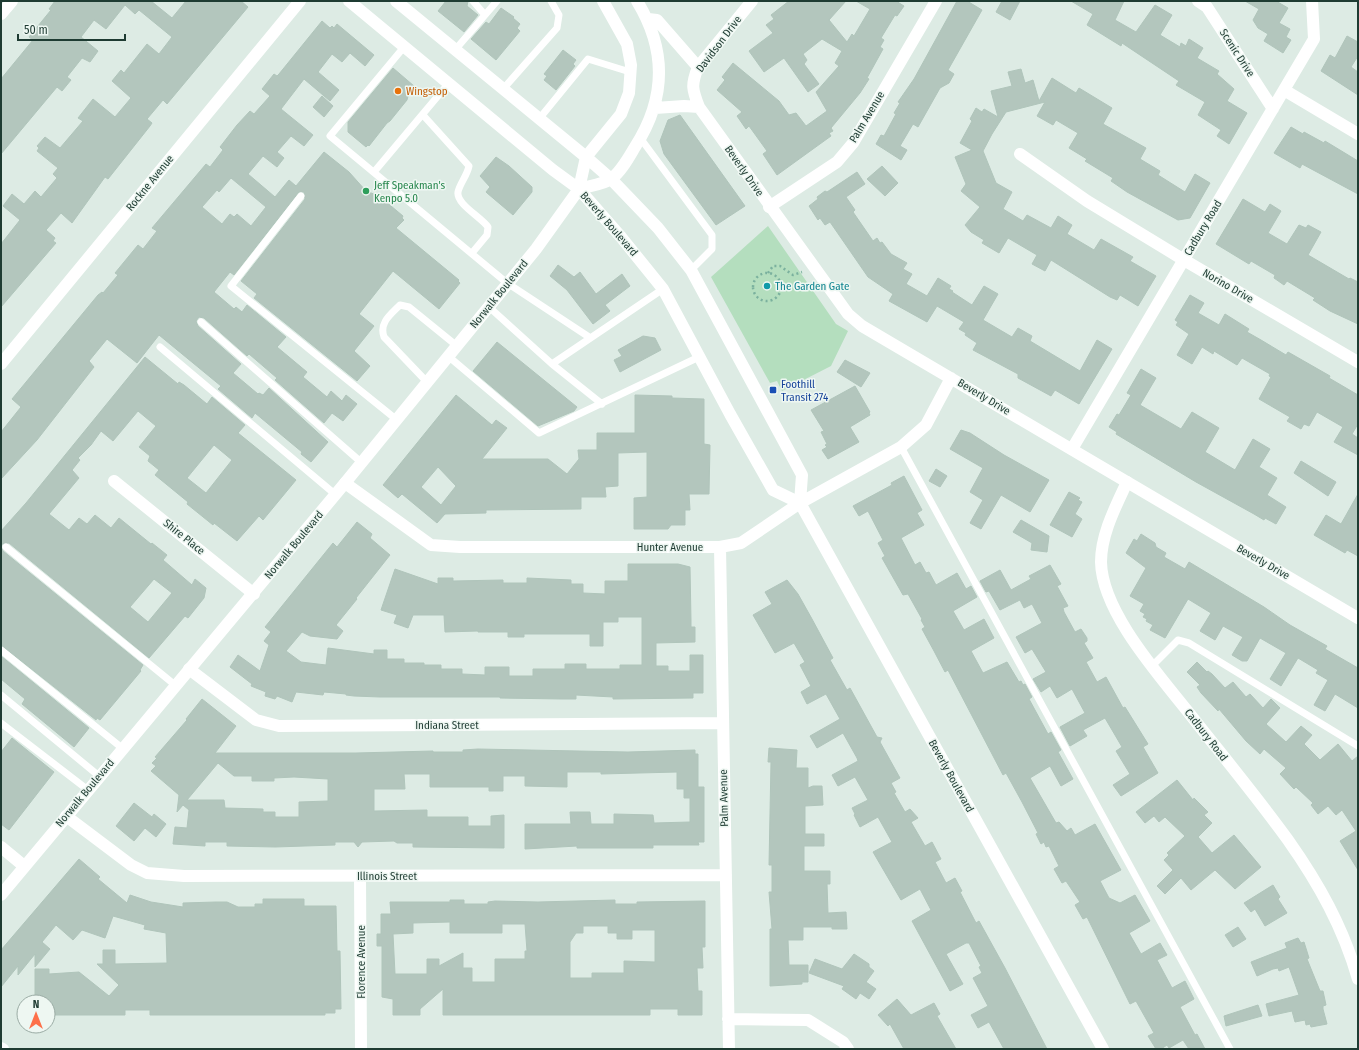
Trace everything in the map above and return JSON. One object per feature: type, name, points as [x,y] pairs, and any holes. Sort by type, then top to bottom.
[{"type":"street","points":[[1,14],[12,1]]},
{"type":"street","name":"Rockne Avenue","points":[[1,364],[300,1]]},
{"type":"street","name":"Beverly Boulevard","points":[[349,1],[553,170],[579,189],[622,237],[663,289],[773,490],[800,503],[1103,1049]]},
{"type":"street","points":[[396,1],[586,157],[611,179],[658,228],[691,270],[802,475],[800,503]]},
{"type":"street","points":[[603,1],[627,44],[630,72],[629,93],[621,114],[586,157],[579,189],[611,179],[628,160],[648,128],[655,108],[660,76],[657,49],[648,19],[637,1]]},
{"type":"street","name":"Davidson Drive","points":[[692,89],[693,79],[698,67],[752,1]]},
{"type":"street","name":"Palm Avenue","points":[[769,207],[837,162],[853,143],[936,1]]},
{"type":"street","name":"Scenic Drive","points":[[1198,1],[1208,7],[1273,109]]},
{"type":"street","name":"Cadbury Road","points":[[1072,449],[1314,39],[1312,1]]},
{"type":"street","points":[[648,19],[657,20],[698,67]]},
{"type":"street","name":"Beverly Drive","points":[[692,89],[698,107],[769,207],[848,314],[862,326],[1357,616]]},
{"type":"street","points":[[1284,90],[1358,134]]},
{"type":"street","points":[[655,108],[684,106],[698,107]]},
{"type":"street","name":"Norino Drive","points":[[1020,154],[1087,201],[1358,362]]},
{"type":"street","name":"Norwalk Boulevard","points":[[1,895],[122,748],[254,594],[336,495],[536,249],[579,189]]},
{"type":"street","name":"Hunter Avenue","points":[[345,483],[431,545],[460,547],[720,547],[741,543],[800,503],[901,447],[926,425],[951,378]]},
{"type":"street","name":"Shire Place","points":[[114,481],[254,594]]},
{"type":"street","name":"Cadbury Road","points":[[1127,482],[1106,532],[1101,562],[1105,585],[1112,605],[1152,666],[1292,847],[1329,904],[1351,956],[1358,980]]},
{"type":"street","name":"Palm Avenue","points":[[720,547],[729,1049]]},
{"type":"street","name":"Indiana Street","points":[[189,669],[256,720],[278,726],[722,723]]},
{"type":"street","name":"Illinois Street","points":[[66,816],[132,864],[147,873],[184,876],[726,876]]},
{"type":"street","points":[[1,847],[24,866]]},
{"type":"street","name":"Florence Avenue","points":[[360,876],[361,1049]]},
{"type":"street","points":[[728,1019],[808,1020],[843,1042],[848,1049]]},
{"type":"lane","points":[[473,1],[486,14]]},
{"type":"lane","points":[[455,50],[497,1]]},
{"type":"lane","points":[[503,89],[557,28],[559,16],[551,1]]},
{"type":"lane","points":[[404,47],[330,136],[507,283],[589,338]]},
{"type":"lane","points":[[539,119],[588,59],[630,72]]},
{"type":"lane","points":[[374,172],[448,84]]},
{"type":"lane","points":[[423,115],[469,166],[467,175],[459,188],[458,195],[460,201],[484,221],[488,227],[487,235],[472,254]]},
{"type":"lane","points":[[641,139],[712,235],[712,249],[691,270]]},
{"type":"lane","points":[[301,196],[231,286],[397,420]]},
{"type":"lane","points":[[552,364],[663,289]]},
{"type":"lane","points":[[427,382],[384,338],[382,330],[385,320],[400,306],[409,307],[457,346]]},
{"type":"lane","points":[[489,307],[552,364],[602,404]]},
{"type":"lane","points":[[201,322],[362,462]]},
{"type":"lane","points":[[160,347],[336,495]]},
{"type":"lane","points":[[448,356],[539,433],[699,357]]},
{"type":"lane","points":[[901,447],[1230,1049]]},
{"type":"lane","points":[[6,547],[175,685]]},
{"type":"lane","points":[[1152,666],[1178,640],[1189,643],[1358,746]]},
{"type":"lane","points":[[1,650],[122,748]]},
{"type":"lane","points":[[1,695],[99,776]]},
{"type":"lane","points":[[1,723],[88,790]]},
{"type":"path","points":[[768,273],[776,276],[781,284],[781,289],[774,299],[765,301],[757,297],[753,289],[753,284],[758,276],[768,273],[773,266],[780,266],[793,275],[812,265]]},
{"type":"green space","points":[[768,226],[836,324],[848,331],[831,366],[782,391],[777,381],[770,383],[711,277]]},
{"type":"building","points":[[55,1],[151,1],[172,18],[186,1],[241,1],[248,7],[167,104],[163,100],[147,119],[152,123],[150,126],[108,179],[105,177],[72,223],[61,213],[46,230],[55,238],[53,241],[56,243],[1,307],[1,244],[20,220],[3,206],[12,194],[24,204],[35,191],[41,197],[57,178],[53,174],[58,168],[37,151],[39,148],[37,146],[45,137],[60,148],[83,121],[78,118],[93,99],[115,117],[131,98],[112,81],[121,70],[124,73],[147,44],[159,54],[172,37],[139,10],[135,14],[125,5],[106,29],[94,20],[81,37],[98,51],[90,62],[82,58],[67,77],[71,80],[62,91],[57,87],[1,154],[1,79],[33,40],[29,37],[51,10],[49,9]]},
{"type":"building","points":[[446,1],[468,1],[467,6],[478,15],[464,32],[438,11]]},
{"type":"building","points":[[789,1],[846,1],[829,20],[847,42],[852,34],[854,36],[870,9],[856,1],[896,1],[904,6],[897,16],[895,15],[881,38],[884,40],[880,47],[883,49],[867,78],[869,79],[860,93],[831,128],[833,131],[829,133],[831,136],[777,175],[763,154],[767,151],[749,126],[746,129],[737,116],[742,112],[717,90],[725,80],[722,77],[733,63],[779,101],[789,115],[796,113],[806,126],[827,111],[816,92],[839,66],[835,63],[842,51],[822,39],[803,54],[807,60],[804,64],[819,84],[808,92],[784,58],[764,72],[749,51],[773,33],[766,25],[774,19],[771,15]]},
{"type":"building","points":[[957,1],[967,1],[982,10],[948,70],[954,74],[949,83],[940,88],[918,127],[913,124],[900,146],[907,150],[901,160],[876,144],[881,135],[884,136],[896,114],[894,113],[900,103],[898,102],[914,79]]},
{"type":"building","points":[[1002,1],[1020,1],[1010,20],[996,12]]},
{"type":"building","points":[[1071,1],[1124,1],[1115,20],[1136,32],[1155,5],[1172,15],[1160,35],[1180,47],[1181,43],[1186,46],[1189,39],[1203,48],[1197,58],[1219,71],[1217,74],[1234,89],[1227,101],[1247,113],[1229,144],[1217,136],[1221,130],[1198,115],[1205,102],[1176,85],[1179,81],[1122,43],[1121,46],[1087,25],[1093,14]]},
{"type":"building","points":[[1245,1],[1276,1],[1288,8],[1279,23],[1290,29],[1286,37],[1291,40],[1283,53],[1264,41],[1268,34],[1258,28],[1253,20],[1259,9]]},
{"type":"building","points":[[501,8],[514,17],[513,18],[520,24],[517,28],[520,31],[496,60],[471,39],[486,22],[489,24]]},
{"type":"building","points":[[322,21],[330,28],[332,26],[334,28],[337,24],[374,55],[365,66],[350,53],[342,62],[332,54],[318,72],[339,90],[330,101],[304,79],[281,109],[313,135],[304,146],[291,136],[277,152],[284,158],[277,167],[263,156],[248,174],[275,197],[289,180],[296,186],[324,152],[349,172],[366,191],[379,196],[403,216],[402,218],[404,220],[396,228],[459,280],[458,281],[460,283],[439,309],[393,271],[359,314],[374,326],[354,351],[370,366],[357,381],[254,298],[257,294],[241,281],[305,199],[304,192],[299,192],[234,275],[230,272],[214,292],[234,309],[236,307],[242,312],[247,305],[286,337],[277,347],[307,372],[303,377],[327,397],[331,391],[342,401],[346,395],[357,404],[343,421],[332,413],[324,423],[275,380],[277,378],[249,354],[247,356],[204,318],[199,317],[196,321],[198,326],[241,364],[233,373],[258,394],[263,395],[269,388],[328,442],[311,462],[301,454],[302,452],[255,413],[252,418],[218,389],[221,386],[159,335],[137,363],[107,339],[89,361],[94,367],[37,440],[1,479],[1,432],[21,407],[12,399],[98,295],[102,292],[103,293],[118,275],[115,273],[138,245],[143,249],[157,231],[152,228],[206,164],[210,167],[223,150],[220,147],[237,125],[250,111],[254,114],[270,96],[262,89],[274,74],[277,76]],"holes":[[[231,178],[266,207],[251,226],[237,214],[234,217],[230,214],[222,224],[202,207],[217,190],[219,192]]]},
{"type":"building","points":[[1347,36],[1358,42],[1358,56],[1351,67],[1358,72],[1358,95],[1321,71],[1330,55],[1335,58]]},
{"type":"building","points":[[563,50],[576,60],[573,64],[575,66],[556,90],[544,80],[547,76],[544,74]]},
{"type":"building","points":[[393,68],[414,86],[414,92],[408,96],[407,100],[390,121],[369,146],[368,145],[366,147],[348,132],[348,122]]},
{"type":"building","points":[[1021,69],[1025,83],[1033,80],[1039,101],[1052,78],[1076,93],[1079,88],[1112,108],[1103,124],[1146,148],[1140,159],[1160,171],[1158,175],[1185,192],[1195,174],[1210,183],[1190,218],[1178,220],[1127,192],[1111,181],[1113,178],[1085,161],[1087,159],[1069,148],[1078,133],[1056,120],[1053,125],[1037,116],[1045,102],[1006,112],[992,134],[983,151],[996,183],[1012,192],[1003,209],[1023,221],[1027,215],[1051,228],[1058,216],[1072,225],[1067,234],[1094,250],[1101,239],[1133,257],[1130,261],[1156,276],[1138,306],[1120,295],[1117,300],[1110,297],[1051,260],[1045,271],[1032,264],[1037,255],[1008,238],[999,253],[982,243],[984,240],[971,232],[965,225],[980,207],[961,191],[966,184],[955,157],[972,150],[960,143],[972,121],[970,119],[976,108],[982,112],[984,109],[998,117],[991,91],[1012,86],[1008,72]]},
{"type":"building","points":[[322,96],[333,106],[324,117],[313,107]]},
{"type":"building","points":[[680,115],[745,206],[716,225],[664,154],[660,141],[668,120]]},
{"type":"building","points":[[1291,127],[1324,143],[1325,141],[1358,161],[1358,194],[1302,164],[1300,168],[1274,153]]},
{"type":"building","points":[[496,157],[509,166],[532,187],[532,192],[513,215],[486,192],[490,187],[480,176]]},
{"type":"building","points":[[882,166],[898,183],[885,196],[867,179]]},
{"type":"building","points":[[857,172],[865,184],[846,197],[855,210],[853,212],[873,241],[877,238],[891,254],[907,263],[903,269],[912,274],[906,284],[927,296],[938,278],[951,286],[949,289],[953,291],[952,292],[972,305],[984,286],[998,294],[983,320],[1012,337],[1018,328],[1032,336],[1030,341],[1080,371],[1097,340],[1112,349],[1079,404],[1055,390],[1051,396],[1018,378],[1018,374],[973,350],[977,343],[959,329],[964,322],[937,306],[927,322],[889,301],[893,294],[868,277],[830,222],[825,225],[820,218],[818,220],[809,206],[825,191],[827,192]]},
{"type":"building","points":[[1243,199],[1265,212],[1270,204],[1281,211],[1268,233],[1287,244],[1299,225],[1306,228],[1308,225],[1321,232],[1308,255],[1349,279],[1350,278],[1358,282],[1358,324],[1330,311],[1313,300],[1315,298],[1287,281],[1284,285],[1274,278],[1275,275],[1251,261],[1249,264],[1216,244]]},
{"type":"building","points":[[558,265],[574,277],[580,272],[596,294],[622,274],[630,286],[605,305],[610,311],[593,324],[567,290],[550,276]]},
{"type":"building","points":[[1190,295],[1204,303],[1198,313],[1219,325],[1225,314],[1249,329],[1247,332],[1286,355],[1288,352],[1330,376],[1329,378],[1358,395],[1358,424],[1352,434],[1358,438],[1358,455],[1334,442],[1343,427],[1317,412],[1309,426],[1304,424],[1301,429],[1287,421],[1290,417],[1259,399],[1271,377],[1269,376],[1270,374],[1242,358],[1237,365],[1214,351],[1213,354],[1202,347],[1192,364],[1177,355],[1189,334],[1176,325],[1178,322],[1175,320]]},
{"type":"building","points":[[643,336],[655,338],[661,350],[620,372],[614,360],[622,356],[618,350]]},
{"type":"building","points":[[497,342],[577,407],[574,411],[538,426],[473,371]]},
{"type":"building","points":[[145,357],[178,384],[179,382],[184,385],[207,404],[212,397],[245,425],[238,433],[296,480],[263,520],[259,516],[237,541],[214,523],[213,525],[155,475],[159,470],[148,461],[150,456],[139,447],[156,426],[138,411],[113,441],[101,431],[91,445],[78,458],[80,460],[72,470],[79,478],[49,514],[69,530],[79,518],[87,524],[95,515],[111,528],[119,518],[167,555],[163,560],[192,585],[195,579],[206,588],[204,598],[188,618],[185,616],[149,658],[9,543],[2,544],[1,547],[1,531],[26,503]],"holes":[[[214,445],[232,460],[206,493],[187,478]],[[154,579],[172,593],[148,622],[130,607]]]},
{"type":"building","points":[[845,360],[870,373],[861,387],[837,372]]},
{"type":"building","points":[[1141,369],[1156,378],[1140,405],[1181,429],[1192,412],[1219,428],[1205,452],[1235,470],[1253,439],[1270,449],[1259,467],[1277,478],[1267,495],[1286,507],[1276,524],[1265,518],[1264,520],[1196,482],[1116,434],[1117,432],[1109,427],[1117,414],[1119,415],[1131,395],[1127,393]]},
{"type":"building","points":[[855,386],[870,412],[870,415],[850,427],[859,442],[828,459],[822,450],[827,447],[821,432],[824,431],[811,410]]},
{"type":"building","points":[[456,395],[492,425],[496,420],[507,428],[482,459],[548,459],[567,474],[579,459],[578,450],[597,450],[597,433],[635,433],[635,395],[704,399],[704,444],[710,445],[709,494],[689,494],[690,510],[685,510],[685,525],[671,525],[668,529],[634,529],[634,498],[647,497],[647,452],[618,453],[618,486],[605,487],[606,497],[581,497],[581,509],[486,510],[486,513],[445,514],[437,523],[402,494],[398,498],[383,485]],"holes":[[[438,467],[456,486],[441,505],[421,487]]]},
{"type":"building","points":[[961,430],[970,433],[1004,455],[1049,480],[1030,512],[1001,495],[981,529],[970,523],[983,500],[970,492],[983,468],[950,449]]},
{"type":"building","points":[[1301,461],[1336,482],[1328,496],[1294,473]]},
{"type":"building","points":[[936,469],[947,476],[940,487],[929,481]]},
{"type":"building","points":[[904,476],[922,510],[917,513],[924,525],[901,538],[915,565],[920,562],[926,573],[929,572],[936,585],[957,573],[966,589],[971,586],[977,597],[953,611],[964,630],[984,619],[994,638],[971,651],[983,673],[1007,662],[1019,682],[1021,681],[1023,685],[1025,684],[1032,697],[1029,699],[1048,734],[1051,732],[1061,750],[1058,752],[1073,779],[1061,786],[1050,766],[1030,778],[1056,823],[1059,822],[1067,831],[1071,828],[1075,835],[1095,824],[1121,870],[1100,881],[1109,898],[1120,903],[1135,895],[1150,921],[1129,933],[1141,954],[1160,943],[1167,955],[1157,960],[1172,988],[1185,981],[1194,999],[1180,1007],[1195,1035],[1197,1034],[1205,1049],[1189,1049],[1183,1040],[1169,1048],[1167,1045],[1161,1049],[1156,1049],[1148,1036],[1154,1033],[1136,1001],[1130,1004],[1087,917],[1083,919],[1075,905],[1080,902],[1066,881],[1062,883],[1054,869],[1059,866],[1049,846],[1046,847],[1044,842],[1041,844],[1036,834],[1038,833],[1006,773],[1003,775],[948,670],[945,672],[922,629],[925,627],[921,620],[922,619],[908,594],[903,595],[882,558],[885,556],[878,543],[883,540],[868,511],[859,516],[853,506],[892,485],[891,483]]},
{"type":"building","points":[[1069,492],[1080,498],[1078,500],[1082,502],[1075,514],[1082,519],[1072,537],[1050,525]]},
{"type":"building","points":[[1358,494],[1358,556],[1347,550],[1345,553],[1314,535],[1326,515],[1341,524]]},
{"type":"building","points":[[1021,520],[1049,536],[1047,552],[1031,550],[1032,543],[1013,532]]},
{"type":"building","points":[[357,522],[372,534],[370,538],[390,555],[336,625],[343,631],[337,639],[310,636],[302,632],[286,651],[301,662],[326,665],[328,648],[374,654],[374,650],[387,650],[387,659],[404,659],[404,663],[441,665],[441,669],[462,669],[462,674],[485,675],[485,667],[509,667],[509,676],[533,676],[533,669],[565,669],[565,664],[586,664],[586,669],[620,669],[620,665],[642,665],[642,617],[618,617],[618,622],[603,622],[603,646],[590,646],[590,634],[524,634],[524,637],[508,637],[508,632],[445,632],[444,615],[413,615],[408,628],[394,623],[397,615],[381,610],[395,569],[438,584],[438,578],[453,578],[453,581],[503,580],[503,583],[527,583],[527,578],[571,580],[571,584],[583,584],[583,593],[605,594],[605,581],[628,581],[628,564],[678,564],[690,567],[691,627],[695,627],[695,642],[656,643],[656,666],[668,666],[668,671],[690,671],[690,655],[703,655],[703,693],[693,693],[693,698],[613,699],[613,697],[576,695],[576,699],[562,699],[500,697],[380,697],[354,696],[324,692],[323,695],[296,692],[292,702],[277,696],[275,699],[265,696],[266,692],[251,686],[252,684],[230,667],[238,655],[260,671],[269,645],[264,641],[271,632],[265,627],[333,543],[337,547]]},
{"type":"building","points":[[1141,534],[1155,543],[1156,547],[1166,553],[1164,557],[1185,569],[1189,562],[1264,607],[1290,625],[1327,646],[1325,649],[1358,668],[1358,708],[1335,694],[1325,711],[1314,705],[1328,680],[1316,673],[1318,670],[1298,658],[1281,686],[1270,679],[1286,653],[1260,638],[1247,661],[1242,661],[1232,655],[1243,637],[1223,626],[1215,640],[1200,631],[1211,613],[1188,599],[1165,638],[1150,630],[1153,625],[1146,621],[1147,619],[1143,617],[1145,614],[1140,611],[1144,604],[1130,596],[1146,568],[1126,553],[1134,539],[1137,541]]},
{"type":"building","points":[[1,547],[3,551],[143,665],[140,670],[141,671],[100,720],[97,718],[96,720],[1,645]]},
{"type":"building","points":[[1050,565],[1061,584],[1057,586],[1068,606],[1063,608],[1064,612],[1075,632],[1081,629],[1087,638],[1087,641],[1084,643],[1093,658],[1086,662],[1097,682],[1106,677],[1123,708],[1125,707],[1148,744],[1143,747],[1158,773],[1121,796],[1113,785],[1130,774],[1116,751],[1122,747],[1105,718],[1083,730],[1087,736],[1070,746],[1060,727],[1085,713],[1072,689],[1057,698],[1050,686],[1041,692],[1033,679],[1046,672],[1032,649],[1025,653],[1016,637],[1042,623],[1032,604],[1024,608],[1020,600],[1000,610],[989,591],[986,592],[980,581],[1000,570],[1011,590],[1031,579],[1029,576]]},
{"type":"building","points":[[787,580],[798,594],[812,619],[833,658],[830,660],[847,690],[850,688],[877,737],[882,738],[880,742],[900,778],[891,783],[896,792],[894,793],[905,812],[910,809],[918,818],[911,822],[925,846],[932,842],[941,859],[935,862],[946,883],[955,878],[962,891],[960,892],[976,923],[979,921],[1047,1049],[1004,1049],[989,1022],[978,1028],[971,1015],[988,1006],[973,978],[982,973],[979,967],[981,966],[969,943],[966,943],[946,954],[963,984],[950,991],[912,921],[931,910],[920,889],[901,900],[873,852],[892,842],[878,817],[860,827],[852,808],[868,800],[855,777],[838,786],[832,775],[858,761],[857,758],[843,733],[817,748],[810,736],[840,719],[826,694],[807,704],[801,692],[811,686],[800,665],[805,662],[794,643],[775,653],[753,615],[772,604],[765,592]]},
{"type":"building","points":[[1,656],[89,728],[74,747],[22,704],[25,699],[1,679]]},
{"type":"building","points":[[1197,662],[1207,672],[1208,671],[1212,674],[1225,688],[1233,682],[1246,697],[1250,694],[1263,708],[1271,699],[1280,708],[1266,724],[1286,742],[1301,726],[1312,735],[1304,744],[1320,760],[1338,744],[1352,761],[1358,756],[1358,870],[1340,841],[1356,831],[1342,810],[1336,815],[1328,806],[1318,814],[1311,805],[1313,803],[1296,787],[1294,789],[1280,774],[1286,768],[1264,749],[1260,754],[1246,741],[1219,709],[1218,711],[1201,693],[1197,687],[1200,685],[1187,672]]},
{"type":"building","points":[[202,699],[236,726],[215,753],[463,752],[463,750],[478,749],[628,752],[695,750],[695,754],[698,754],[698,787],[704,787],[704,842],[698,842],[699,845],[653,845],[653,848],[577,848],[577,846],[525,849],[525,824],[571,824],[570,812],[590,812],[591,824],[614,824],[614,814],[653,815],[654,823],[690,822],[690,798],[684,798],[684,789],[677,789],[677,772],[601,774],[601,772],[567,772],[567,787],[525,786],[525,776],[503,776],[503,791],[489,791],[489,787],[430,787],[430,774],[404,774],[405,789],[374,789],[374,811],[427,810],[427,817],[468,817],[468,826],[491,826],[491,816],[504,815],[504,848],[413,847],[413,843],[397,843],[394,841],[362,842],[358,847],[354,842],[335,842],[335,845],[275,847],[227,846],[227,842],[205,842],[205,846],[173,844],[175,827],[187,828],[189,810],[183,805],[177,812],[179,795],[151,771],[156,766],[152,763],[157,758],[155,757],[187,720],[186,719]],"holes":[[[218,763],[234,776],[252,776],[252,781],[274,781],[274,778],[294,777],[328,779],[328,801],[299,802],[299,817],[275,817],[275,812],[263,812],[263,809],[225,808],[224,800],[187,800]]]},
{"type":"building","points":[[12,738],[54,772],[9,830],[1,824],[1,752]]},
{"type":"building","points":[[769,748],[797,750],[796,768],[808,768],[808,788],[813,786],[822,786],[823,805],[805,806],[805,834],[824,834],[824,846],[804,846],[804,871],[830,871],[830,884],[827,884],[828,913],[846,912],[847,929],[832,929],[832,927],[803,927],[803,940],[788,940],[789,965],[808,965],[808,982],[802,982],[802,984],[770,986],[770,929],[772,929],[769,892],[772,892],[772,865],[769,865],[771,762],[768,762]]},
{"type":"building","points":[[1177,780],[1193,800],[1194,798],[1208,812],[1204,815],[1212,823],[1198,837],[1212,853],[1234,835],[1261,867],[1235,889],[1215,870],[1191,890],[1181,878],[1165,894],[1157,886],[1173,870],[1164,860],[1169,855],[1167,853],[1185,836],[1165,817],[1159,822],[1154,816],[1145,823],[1136,812]]},
{"type":"building","points":[[134,803],[152,817],[154,814],[166,824],[156,837],[145,828],[134,841],[116,826]]},
{"type":"building","points":[[79,859],[100,877],[98,879],[127,903],[130,895],[151,902],[183,907],[183,903],[227,902],[238,907],[255,907],[255,904],[263,904],[263,899],[304,899],[304,906],[336,906],[337,951],[340,951],[341,1009],[335,1009],[335,1013],[325,1013],[325,1015],[150,1015],[150,1010],[125,1010],[125,1015],[56,1015],[56,994],[35,994],[35,969],[49,969],[49,974],[79,972],[109,996],[119,985],[97,964],[103,964],[103,950],[115,950],[115,964],[167,963],[166,933],[144,929],[145,925],[113,916],[105,938],[82,930],[73,940],[56,925],[42,942],[50,949],[35,967],[35,954],[18,975],[18,966],[1,987],[1,950]]},
{"type":"building","points":[[1273,885],[1280,897],[1278,899],[1287,913],[1265,926],[1255,909],[1251,912],[1244,903]]},
{"type":"building","points":[[450,900],[464,900],[464,904],[488,904],[488,902],[495,901],[538,902],[615,900],[615,904],[637,904],[637,902],[705,901],[705,947],[702,947],[703,968],[697,968],[698,991],[702,991],[702,1015],[678,1015],[678,1009],[650,1009],[650,1015],[443,1015],[443,989],[420,1009],[420,1015],[393,1015],[393,999],[382,997],[382,946],[377,946],[377,934],[381,934],[381,914],[391,914],[390,902],[450,902]],"holes":[[[450,922],[450,933],[502,933],[502,924],[525,924],[527,951],[525,951],[525,959],[495,959],[495,982],[472,982],[472,968],[463,968],[463,953],[439,966],[439,959],[427,959],[427,974],[395,974],[393,934],[413,933],[413,923]],[[583,926],[608,926],[608,933],[617,933],[617,939],[632,939],[632,930],[655,930],[655,962],[624,961],[624,973],[592,973],[592,978],[570,978],[570,942],[576,933],[583,933]]]},
{"type":"building","points":[[1238,927],[1246,939],[1233,947],[1225,935]]},
{"type":"building","points":[[1298,938],[1301,943],[1304,942],[1309,958],[1307,959],[1320,991],[1323,991],[1326,1005],[1323,1006],[1323,1009],[1327,1024],[1311,1027],[1310,1024],[1306,1025],[1305,1020],[1295,1022],[1292,1011],[1269,1016],[1266,1004],[1299,995],[1289,967],[1279,971],[1278,968],[1273,969],[1257,976],[1251,962],[1287,948],[1285,943]]},
{"type":"building","points":[[854,954],[869,964],[869,967],[874,971],[866,982],[876,989],[869,999],[860,993],[856,999],[842,989],[844,986],[809,973],[815,959],[842,969]]},
{"type":"building","points":[[897,999],[911,1015],[934,1003],[940,1014],[937,1016],[956,1049],[904,1049],[890,1024],[888,1026],[878,1015]]},
{"type":"building","points":[[1258,1005],[1262,1016],[1226,1026],[1224,1016]]},
{"type":"place","name":"Wingstop","points":[[398,91]]},
{"type":"place","name":"Jeff Speakman's Kenpo 5.0","points":[[366,191]]},
{"type":"place","name":"The Garden Gate","points":[[767,286]]},
{"type":"place","name":"Foothill Transit 274","points":[[773,390]]}]
